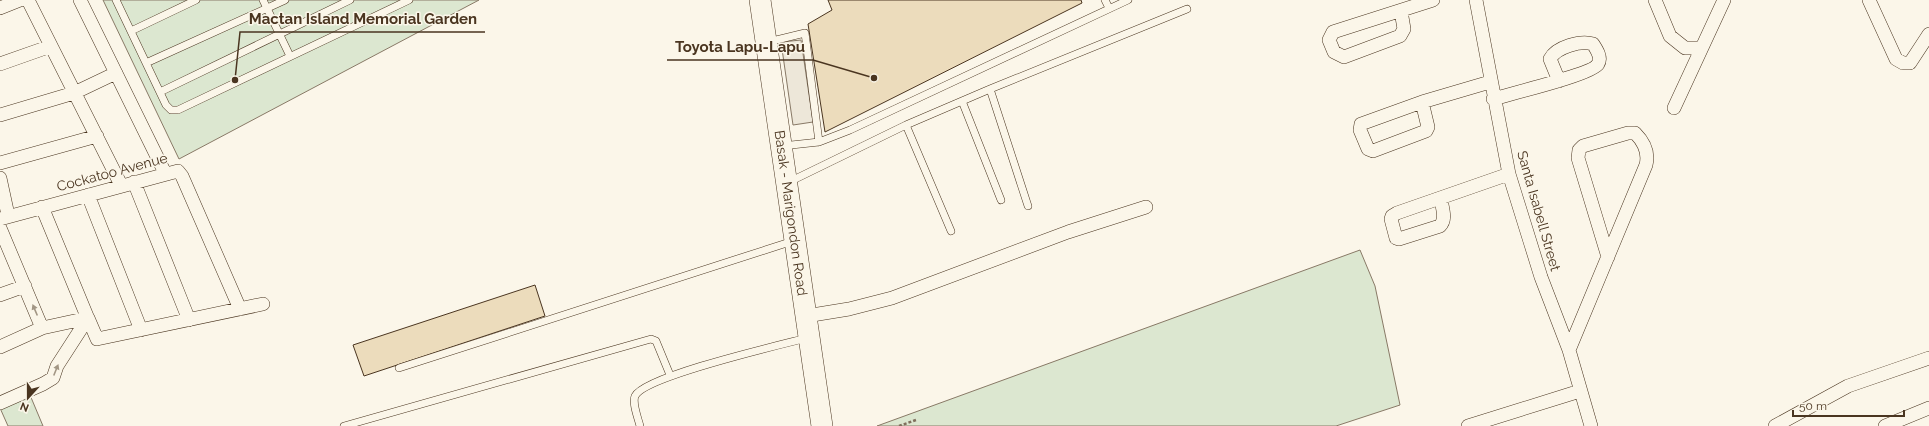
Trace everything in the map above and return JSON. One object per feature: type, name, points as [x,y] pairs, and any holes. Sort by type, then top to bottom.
[{"type":"main road","name":"Basak - Marigondon Road","points":[[760,0],[822,426]]},
{"type":"street","points":[[0,8],[20,0]]},
{"type":"street","points":[[28,0],[121,185]]},
{"type":"street","points":[[80,0],[165,173]]},
{"type":"street","points":[[1401,11],[1404,28],[1400,36],[1344,57],[1334,52],[1329,40],[1333,32],[1433,0]]},
{"type":"street","name":"Santa Isabell Street","points":[[1476,0],[1493,99],[1509,174],[1540,277],[1568,350],[1591,426]]},
{"type":"street","points":[[1656,0],[1670,36],[1685,48],[1701,48]]},
{"type":"street","points":[[1674,108],[1724,0]]},
{"type":"street","points":[[1869,0],[1896,60],[1903,63],[1910,63],[1929,34]]},
{"type":"street","points":[[0,64],[51,46]]},
{"type":"street","points":[[0,115],[74,93],[116,73]]},
{"type":"street","points":[[1493,99],[1558,81]]},
{"type":"street","points":[[1422,102],[1428,127],[1426,131],[1372,151],[1368,149],[1360,130],[1361,124],[1422,102],[1490,82]]},
{"type":"street","points":[[1568,350],[1608,257],[1646,165],[1648,158],[1646,151],[1642,140],[1635,133],[1621,135],[1583,146],[1579,150],[1578,158],[1608,257]]},
{"type":"street","points":[[0,163],[97,136]]},
{"type":"street","name":"Cockatoo Avenue","points":[[4,217],[165,173],[178,171],[182,176],[240,309]]},
{"type":"street","points":[[1441,199],[1509,174]]},
{"type":"street","points":[[0,178],[4,217]]},
{"type":"street","points":[[134,182],[189,320]]},
{"type":"street","points":[[88,194],[141,330]]},
{"type":"street","points":[[42,207],[97,339],[264,304]]},
{"type":"street","points":[[806,316],[849,309],[892,298],[1068,232],[1146,207]]},
{"type":"street","points":[[0,228],[42,328]]},
{"type":"street","points":[[0,295],[25,286]]},
{"type":"street","points":[[0,347],[42,328],[88,318]]},
{"type":"street","points":[[0,403],[53,378],[57,366],[88,318]]},
{"type":"street","points":[[1775,426],[1848,386],[1929,358]]},
{"type":"street","points":[[1468,426],[1580,391]]},
{"type":"street","points":[[1885,426],[1929,408]]},
{"type":"lane","points":[[116,0],[166,105],[171,110],[178,110],[401,2],[409,0]]},
{"type":"lane","points":[[131,31],[196,0]]},
{"type":"lane","points":[[262,0],[290,56]]},
{"type":"lane","points":[[146,63],[285,0]]},
{"type":"lane","points":[[160,92],[350,0]]},
{"type":"lane","points":[[1105,0],[1109,8]]},
{"type":"lane","points":[[782,146],[819,142],[850,130],[1128,0]]},
{"type":"lane","points":[[786,183],[906,125],[990,89],[1187,9]]},
{"type":"lane","points":[[766,42],[805,33],[819,142]]},
{"type":"lane","points":[[990,89],[1028,206]]},
{"type":"lane","points":[[962,101],[1001,200]]},
{"type":"lane","points":[[906,125],[951,231]]},
{"type":"lane","points":[[399,368],[795,241]]},
{"type":"lane","points":[[640,426],[634,400],[642,389],[670,375],[809,337]]},
{"type":"lane","points":[[344,426],[651,339],[656,341],[670,375]]},
{"type":"path","points":[[900,426],[916,420]]},
{"type":"green space","points":[[103,0],[479,0],[179,159]]},
{"type":"green space","points":[[1360,250],[1375,286],[1400,405],[1336,426],[877,426]]},
{"type":"green space","points":[[30,395],[43,426],[8,426],[0,408]]},
{"type":"shaded area","points":[[801,40],[813,122],[793,125],[781,42]]},
{"type":"building","points":[[828,0],[1081,0],[1082,3],[825,132],[808,24],[832,10]]},
{"type":"building","points":[[535,285],[545,316],[364,376],[353,345]]},
{"type":"place","name":"Toyota Lapu-Lapu","points":[[874,78]]},
{"type":"place","name":"Mactan Island Memorial Garden","points":[[235,80]]}]
